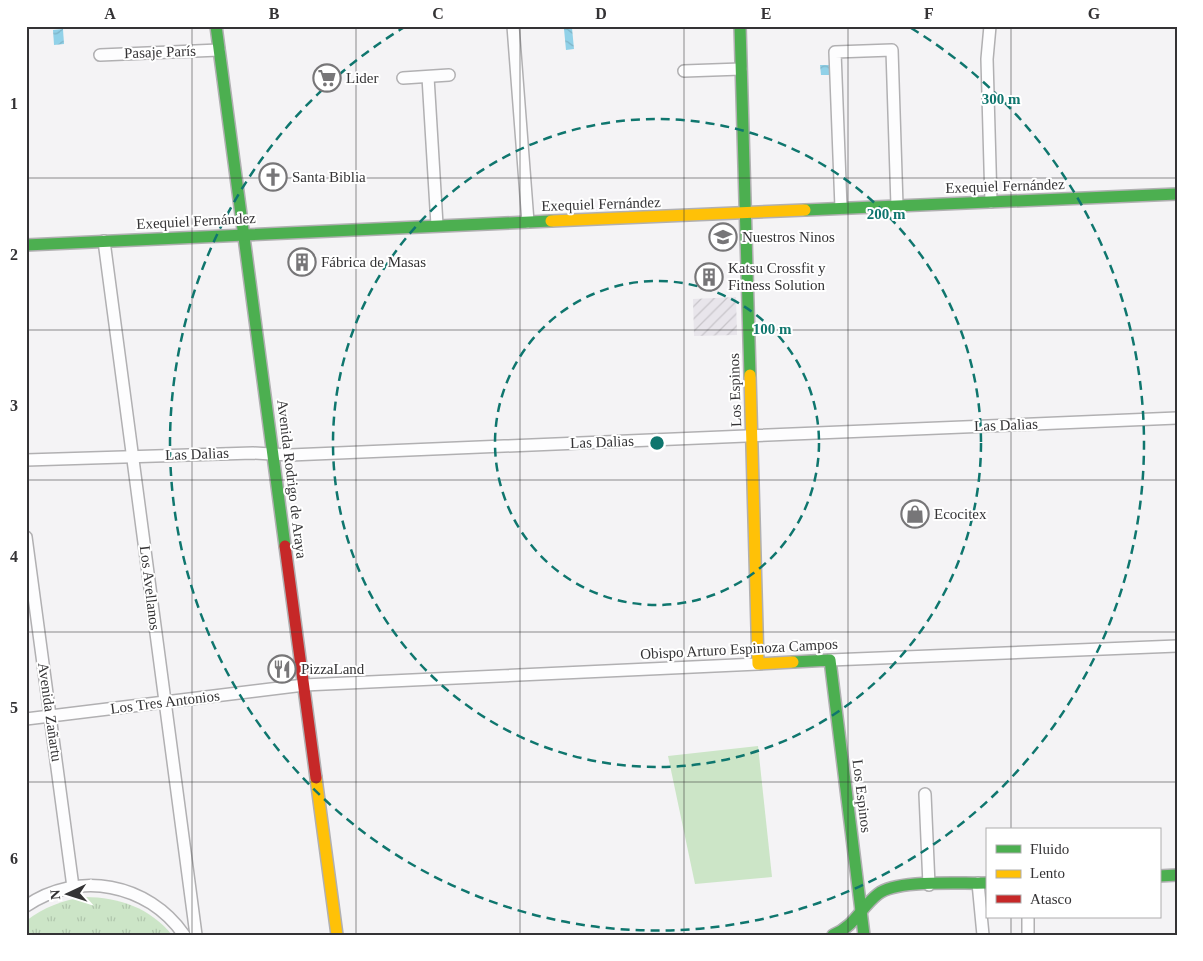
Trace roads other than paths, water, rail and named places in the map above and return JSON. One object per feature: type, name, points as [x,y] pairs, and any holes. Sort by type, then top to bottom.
[{"type":"street","name":"Avenida Rodrigo de Araya","points":[[216,26],[337,935]]},
{"type":"street","points":[[513,26],[528,222]]},
{"type":"street","points":[[740,26],[746,26]]},
{"type":"street","name":"Los Espinos","points":[[740,26],[758,664]]},
{"type":"street","points":[[990,26],[986,59],[991,202]]},
{"type":"street","name":"Pasaje París","points":[[100,54],[219,50]]},
{"type":"street","points":[[841,208],[836,52],[892,50],[897,206]]},
{"type":"street","points":[[684,71],[741,69]]},
{"type":"street","points":[[402,78],[449,76]]},
{"type":"street","points":[[428,77],[437,226]]},
{"type":"street","name":"Exequiel Fernández","points":[[26,245],[1177,194]]},
{"type":"street","name":"Los Avellanos","points":[[104,241],[196,935]]},
{"type":"street","name":"Las Dalias","points":[[26,460],[253,453],[274,454],[1177,418]]},
{"type":"street","name":"Avenida Zañartu","points":[[26,537],[73,887]]},
{"type":"street","name":"Obispo Arturo Espinoza Campos","points":[[304,685],[830,660],[1177,646]]},
{"type":"street","name":"Los Espinos","points":[[830,660],[864,935]]},
{"type":"street","name":"Los Tres Antonios","points":[[26,719],[304,685]]},
{"type":"street","points":[[925,794],[929,885]]},
{"type":"street","points":[[1160,876],[1177,875]]},
{"type":"street","points":[[833,935],[846,929],[862,910],[885,890],[929,885],[983,883],[983,935]]},
{"type":"street","points":[[26,906],[50,893],[73,887],[104,886],[134,894],[161,910],[184,935]]},
{"type":"street","points":[[1028,918],[1028,935]]},
{"type":"water","points":[[572,28],[574,49],[566,50],[564,29]]},
{"type":"water","points":[[63,29],[64,44],[54,45],[53,30]]},
{"type":"water","points":[[820,65],[833,65],[833,75],[821,75]]},
{"type":"place","name":"Lider","points":[[327,78]]},
{"type":"place","name":"Santa Biblia","points":[[273,177]]},
{"type":"place","name":"Nuestros Ninos","points":[[723,237]]},
{"type":"place","name":"Fábrica de Masas","points":[[302,262]]},
{"type":"place","name":"Katsu Crossfit y Fitness Solution","points":[[709,277]]},
{"type":"place","name":"Ecocitex","points":[[915,514]]},
{"type":"place","name":"PizzaLand","points":[[282,669]]}]
